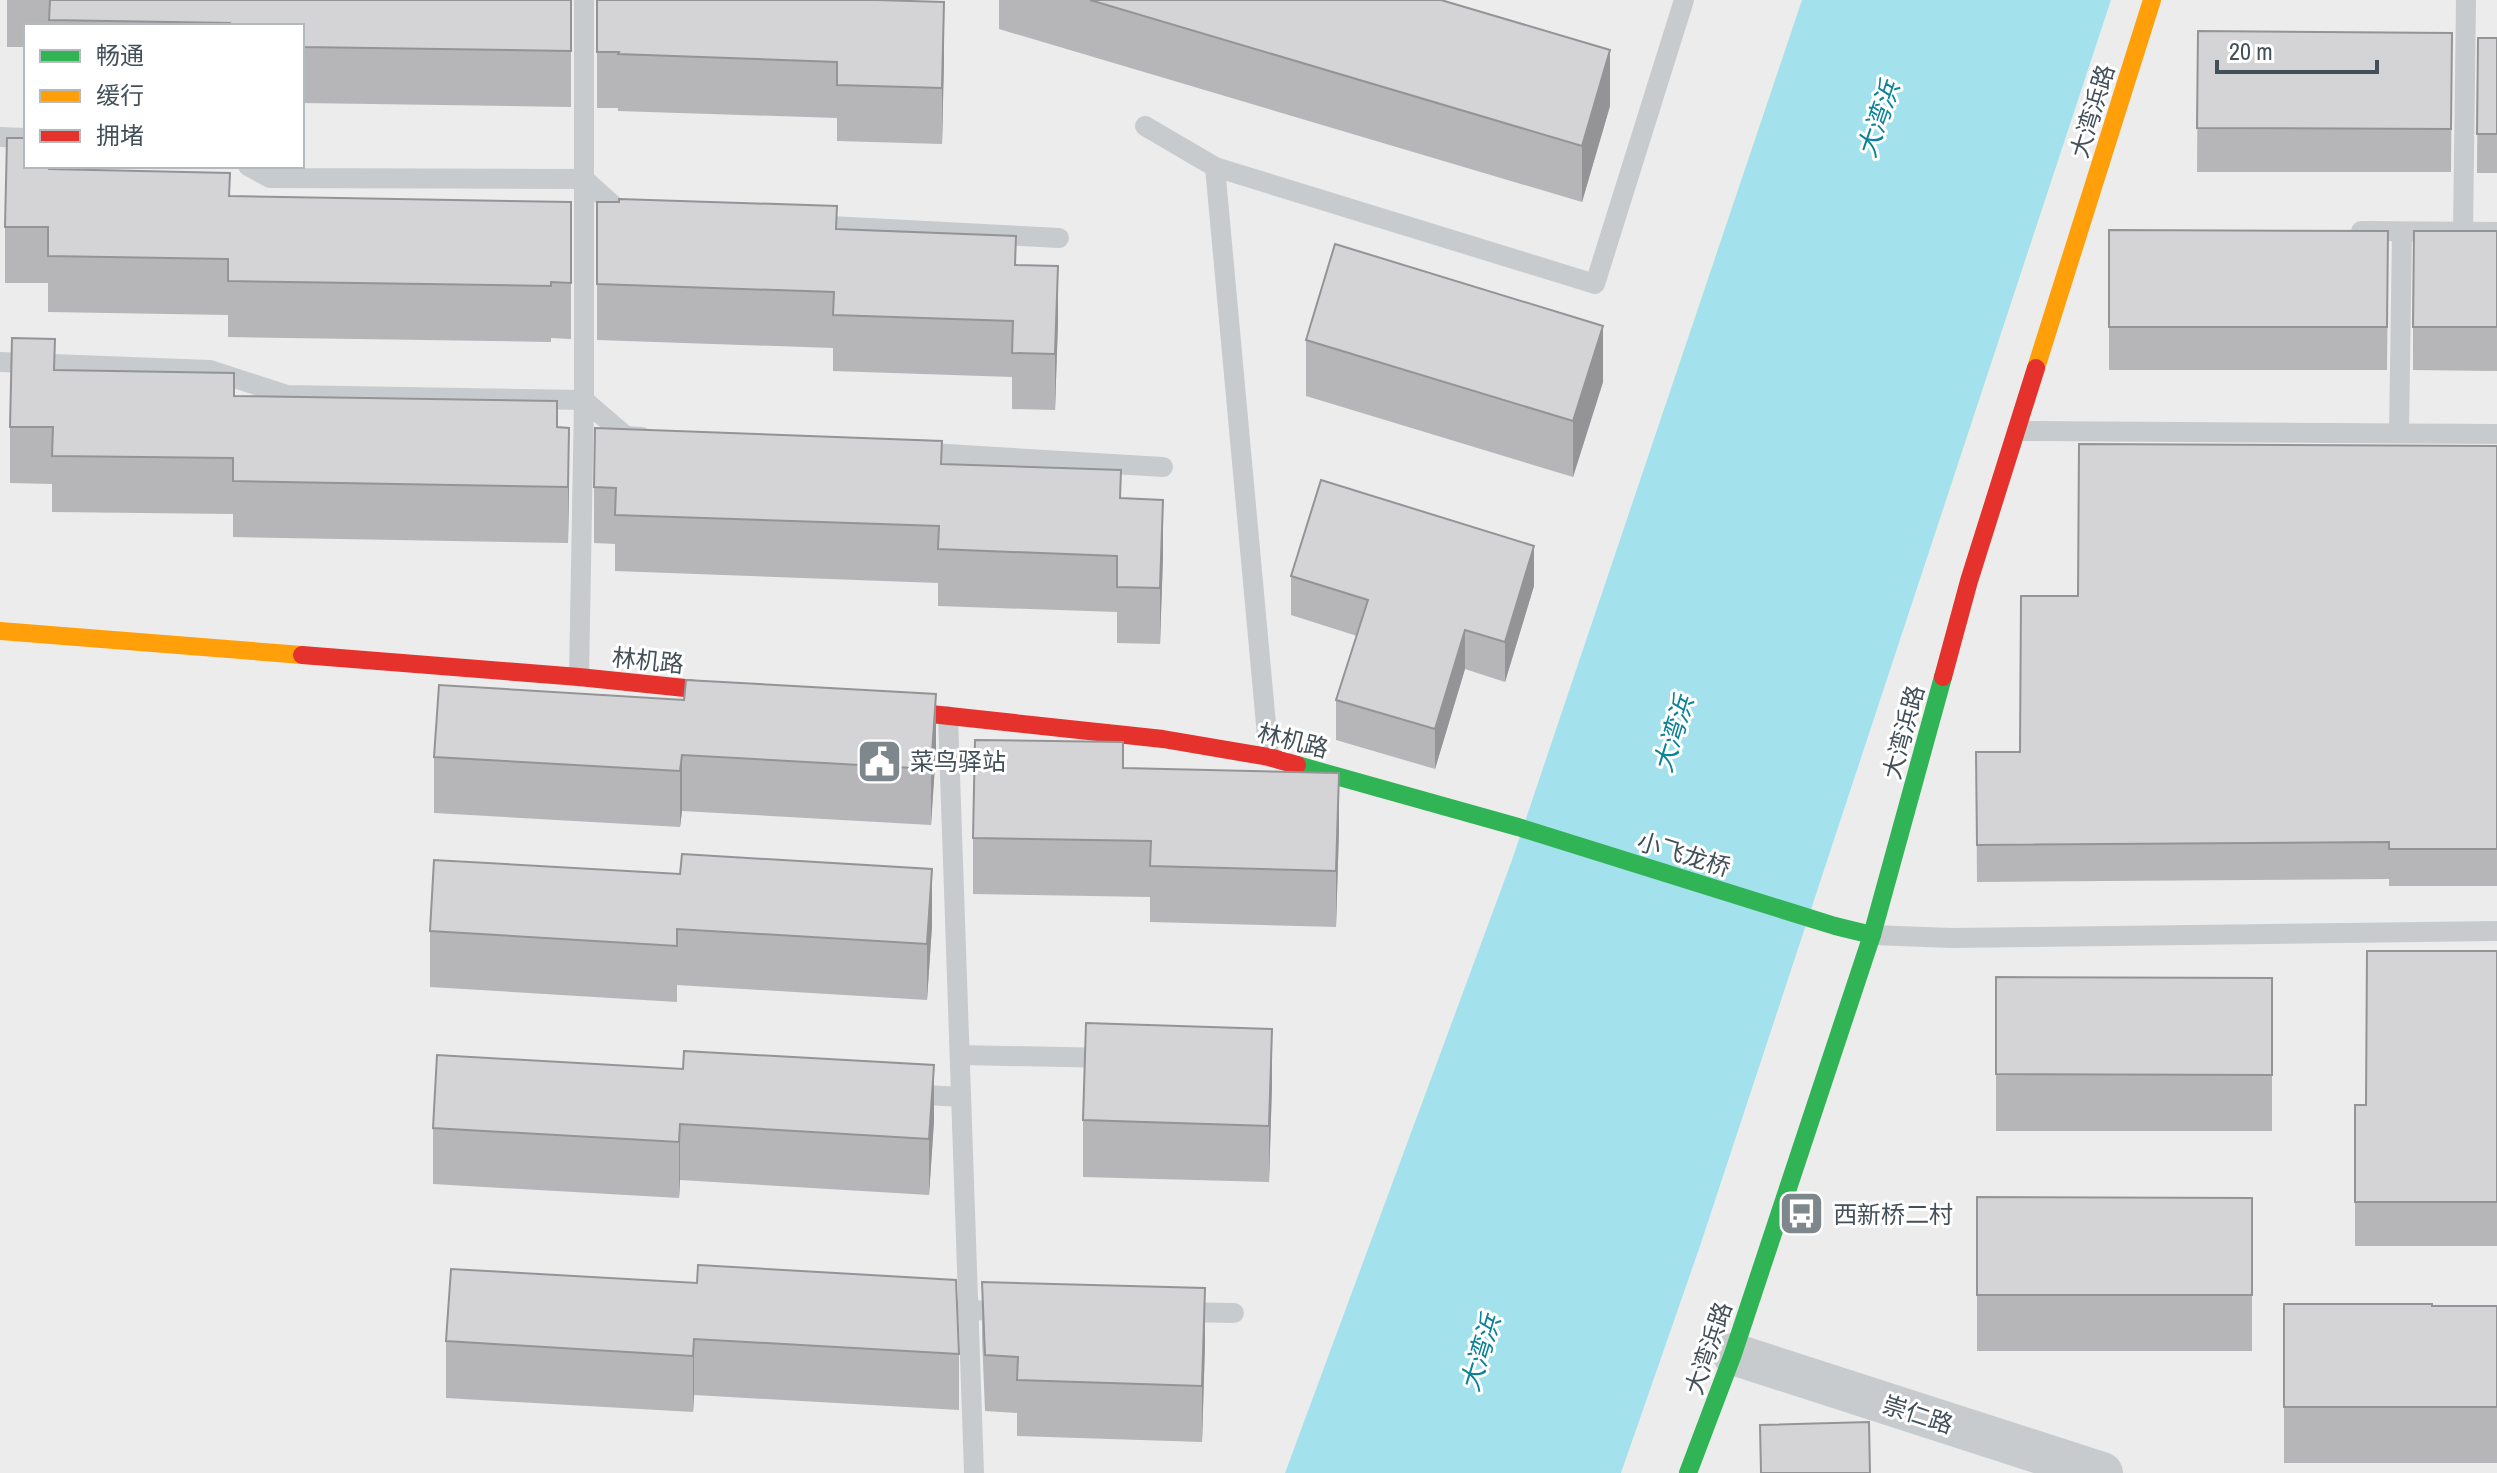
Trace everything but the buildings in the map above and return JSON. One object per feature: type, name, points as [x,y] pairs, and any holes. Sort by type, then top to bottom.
[{"type":"street","name":"大湾浜路","points":[[1688,1473],[1733,1354],[1872,935],[1969,581],[2152,0]]},
{"type":"street","name":"林机路","points":[[0,631],[579,677],[763,697]]},
{"type":"street","name":"林机路","points":[[855,706],[1163,739],[1269,757],[1518,827]]},
{"type":"street","name":"小飞龙桥","points":[[1518,827],[1872,935]]},
{"type":"street","name":"崇仁路","points":[[1733,1354],[2102,1473]]},
{"type":"lane","points":[[579,677],[584,400],[584,0]]},
{"type":"lane","points":[[1145,126],[1215,167],[1595,284],[1684,0]]},
{"type":"lane","points":[[2463,233],[2466,0]]},
{"type":"lane","points":[[0,137],[24,138]]},
{"type":"lane","points":[[1215,167],[1269,757]]},
{"type":"lane","points":[[252,168],[270,178],[584,179],[624,215],[655,216]]},
{"type":"lane","points":[[795,224],[1059,238]]},
{"type":"lane","points":[[2341,231],[2497,232]]},
{"type":"lane","points":[[2399,433],[2402,232]]},
{"type":"lane","points":[[0,362],[210,370],[287,395],[584,400],[626,436],[658,438]]},
{"type":"lane","points":[[2017,431],[2497,434]]},
{"type":"lane","points":[[895,451],[1163,467]]},
{"type":"lane","points":[[948,716],[947,900],[960,1055],[974,1473]]},
{"type":"lane","points":[[1872,935],[1967,938],[2497,931]]},
{"type":"lane","points":[[960,1055],[1133,1058]]},
{"type":"lane","points":[[883,1092],[961,1097]]},
{"type":"lane","points":[[906,1307],[1031,1311]]},
{"type":"lane","points":[[1156,1312],[1234,1313]]},
{"type":"water","name":"大湾浜","points":[[1802,0],[2111,0],[1700,1246],[1621,1473],[1285,1473],[1512,860]]},
{"type":"traffic: fast","points":[[1688,1473],[1733,1354],[1872,935],[1943,677]]},
{"type":"traffic: fast","points":[[1297,765],[1518,827],[1872,935]]},
{"type":"traffic: slow","points":[[2036,368],[2152,0]]},
{"type":"traffic: slow","points":[[0,631],[302,655]]},
{"type":"traffic: jam","points":[[1943,677],[1969,581],[2036,368]]},
{"type":"traffic: jam","points":[[302,655],[579,677],[743,694]]},
{"type":"traffic: jam","points":[[875,708],[1163,739],[1269,757],[1297,765]]},
{"type":"place","name":"菜鸟驿站","points":[[879,761]]},
{"type":"place","name":"西新桥二村","points":[[1802,1214]]}]
